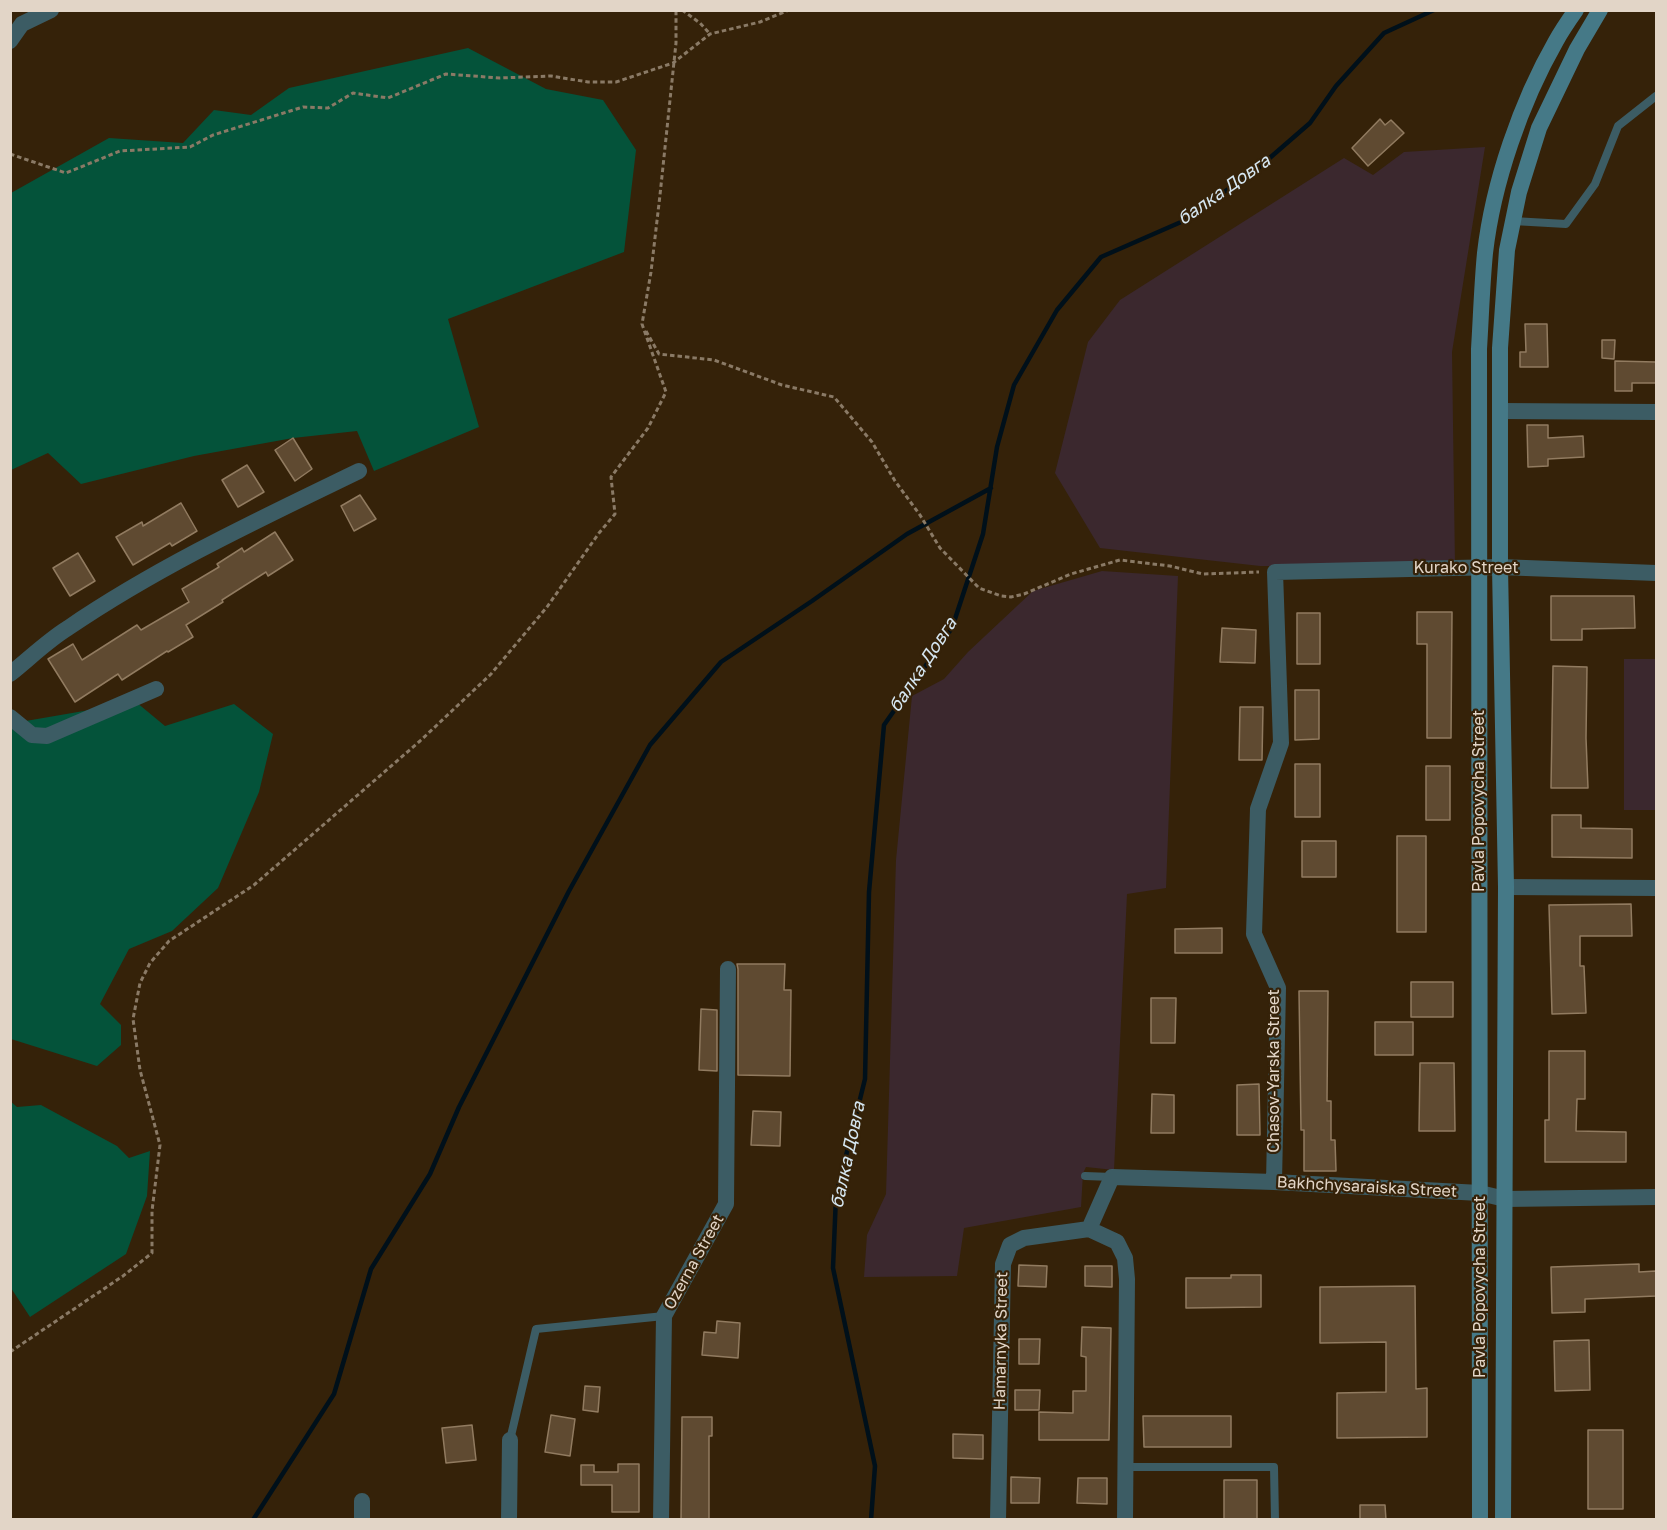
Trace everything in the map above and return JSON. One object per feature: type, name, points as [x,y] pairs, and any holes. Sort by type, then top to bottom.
[{"type":"main road","name":"Pavla Popovycha Street","points":[[1480,1520],[1479,349],[1486,251],[1497,189],[1515,128],[1531,91],[1556,40],[1576,10]]},
{"type":"main road","name":"Pavla Popovycha Street","points":[[1503,1520],[1506,887],[1500,567],[1501,337],[1507,250],[1519,192],[1539,128],[1577,49],[1600,10]]},
{"type":"street","points":[[10,41],[22,24],[51,10]]},
{"type":"street","points":[[1501,411],[1656,412]]},
{"type":"street","points":[[10,674],[65,629],[124,592],[227,535],[359,471]]},
{"type":"street","name":"Kurako Street","points":[[1275,572],[1500,567],[1656,573]]},
{"type":"street","name":"Chasov-Yarska Street","points":[[1274,1182],[1278,988],[1254,934],[1258,809],[1281,743],[1275,572]]},
{"type":"street","points":[[10,717],[32,735],[48,736],[156,688]]},
{"type":"street","points":[[1506,887],[1656,888]]},
{"type":"street","name":"Ozerna Street","points":[[661,1520],[664,1316],[726,1204],[728,969]]},
{"type":"street","points":[[1112,1177],[1089,1228],[1117,1242],[1125,1258],[1127,1279],[1125,1520]]},
{"type":"street","name":"Bakhchysaraiska Street","points":[[1112,1177],[1274,1182],[1480,1193],[1505,1198],[1656,1197]]},
{"type":"street","name":"Hamarnyka Street","points":[[998,1520],[1003,1264],[1010,1245],[1024,1238],[1089,1228]]},
{"type":"street","points":[[509,1520],[510,1440]]},
{"type":"street","points":[[362,1501],[362,1520]]},
{"type":"lane","points":[[1513,221],[1566,224],[1595,184],[1618,126],[1656,96]]},
{"type":"lane","points":[[1085,1176],[1112,1177]]},
{"type":"lane","points":[[510,1440],[536,1329],[664,1316]]},
{"type":"lane","points":[[1126,1467],[1274,1467],[1275,1520]]},
{"type":"path","points":[[10,1352],[123,1276],[152,1253],[152,1212],[160,1145],[140,1070],[134,1019],[140,984],[150,963],[169,941],[254,885],[420,741],[491,674],[547,607],[599,532],[615,514],[611,477],[648,429],[666,392],[642,324],[656,228],[676,43],[676,10]]},
{"type":"path","points":[[682,10],[700,23],[710,34]]},
{"type":"path","points":[[10,154],[66,173],[120,151],[190,147],[213,135],[303,107],[328,108],[353,93],[388,98],[446,74],[500,78],[551,76],[588,82],[616,82],[673,63],[710,34],[760,22],[789,10]]},
{"type":"path","points":[[642,324],[659,354],[714,360],[782,385],[834,396],[872,442],[940,548],[979,588],[1011,597],[1024,594],[1071,574],[1120,560],[1203,574],[1275,572]]},
{"type":"shaded area","points":[[1485,147],[1452,352],[1455,566],[1260,566],[1100,548],[1055,473],[1088,342],[1120,300],[1344,158],[1373,175],[1404,152]]},
{"type":"shaded area","points":[[1102,571],[1178,576],[1166,888],[1127,894],[1114,1170],[1086,1167],[1083,1173],[1081,1207],[964,1228],[957,1276],[864,1277],[867,1235],[886,1194],[896,860],[912,696],[944,679],[968,652],[1033,591]]},
{"type":"shaded area","points":[[1624,659],[1656,659],[1656,810],[1624,810]]},
{"type":"green space","points":[[468,48],[546,89],[603,100],[636,150],[624,252],[448,319],[479,427],[374,471],[357,431],[293,438],[194,456],[81,484],[48,453],[11,470],[11,193],[109,138],[183,143],[214,110],[251,115],[289,88]]},
{"type":"green space","points":[[136,702],[165,726],[234,704],[273,734],[259,792],[218,888],[172,931],[129,949],[100,1004],[121,1025],[121,1045],[97,1066],[11,1039],[11,728],[14,723]]},
{"type":"green space","points":[[10,1101],[17,1107],[41,1105],[117,1146],[129,1158],[150,1151],[147,1196],[126,1254],[30,1317],[11,1288]]},
{"type":"building","points":[[1380,119],[1385,125],[1391,120],[1404,133],[1368,166],[1352,148]]},
{"type":"building","points":[[1525,324],[1547,324],[1548,367],[1520,367],[1520,352],[1526,352]]},
{"type":"building","points":[[1602,340],[1615,340],[1614,359],[1602,358]]},
{"type":"building","points":[[1615,361],[1656,362],[1656,383],[1632,383],[1632,391],[1615,391]]},
{"type":"building","points":[[1527,425],[1548,425],[1548,438],[1583,436],[1584,457],[1548,459],[1548,466],[1528,467]]},
{"type":"building","points":[[293,438],[312,469],[295,481],[275,450]]},
{"type":"building","points":[[247,465],[264,492],[238,507],[222,480]]},
{"type":"building","points":[[360,495],[376,519],[354,531],[341,506]]},
{"type":"building","points":[[181,503],[197,531],[172,546],[170,543],[133,565],[116,537],[142,522],[143,526]]},
{"type":"building","points":[[275,532],[293,560],[268,576],[266,572],[186,625],[193,637],[122,680],[118,674],[75,702],[48,659],[73,644],[82,660],[137,625],[141,630],[189,602],[182,589],[219,567],[217,564],[242,548],[244,552]]},
{"type":"building","points":[[78,553],[95,581],[70,596],[53,568]]},
{"type":"building","points":[[1551,596],[1634,596],[1635,628],[1582,629],[1582,640],[1551,640]]},
{"type":"building","points":[[1417,612],[1452,612],[1451,738],[1427,738],[1427,644],[1417,644]]},
{"type":"building","points":[[1297,613],[1320,613],[1320,664],[1297,664]]},
{"type":"building","points":[[1222,628],[1256,630],[1255,663],[1220,662]]},
{"type":"building","points":[[1553,666],[1587,667],[1588,788],[1551,788]]},
{"type":"building","points":[[1295,690],[1319,690],[1319,739],[1295,740]]},
{"type":"building","points":[[1240,707],[1263,707],[1262,760],[1239,760]]},
{"type":"building","points":[[1295,764],[1320,764],[1320,817],[1295,817]]},
{"type":"building","points":[[1426,766],[1450,766],[1450,820],[1426,820]]},
{"type":"building","points":[[1552,815],[1581,815],[1581,828],[1632,829],[1632,858],[1552,857]]},
{"type":"building","points":[[1397,836],[1426,836],[1426,932],[1397,932]]},
{"type":"building","points":[[1302,841],[1336,841],[1336,877],[1302,877]]},
{"type":"building","points":[[1631,904],[1632,936],[1580,936],[1580,966],[1584,966],[1586,1013],[1552,1014],[1549,905]]},
{"type":"building","points":[[1222,928],[1222,953],[1175,953],[1175,929]]},
{"type":"building","points":[[737,964],[785,964],[784,990],[791,990],[790,1076],[738,1075]]},
{"type":"building","points":[[1411,982],[1453,982],[1453,1017],[1411,1017]]},
{"type":"building","points":[[1299,991],[1328,991],[1327,1101],[1331,1101],[1331,1140],[1335,1140],[1336,1171],[1304,1171],[1304,1130],[1301,1130]]},
{"type":"building","points":[[1151,998],[1176,998],[1175,1043],[1151,1043]]},
{"type":"building","points":[[701,1009],[717,1010],[717,1071],[699,1070]]},
{"type":"building","points":[[1375,1022],[1413,1022],[1413,1055],[1375,1055]]},
{"type":"building","points":[[1549,1051],[1585,1051],[1585,1099],[1577,1099],[1576,1131],[1626,1132],[1626,1162],[1545,1162],[1545,1120],[1549,1120]]},
{"type":"building","points":[[1420,1063],[1454,1063],[1455,1131],[1419,1131]]},
{"type":"building","points":[[1259,1084],[1260,1135],[1237,1135],[1237,1085]]},
{"type":"building","points":[[1152,1094],[1174,1095],[1174,1133],[1151,1133]]},
{"type":"building","points":[[753,1111],[781,1112],[780,1146],[751,1145]]},
{"type":"building","points":[[1639,1264],[1639,1272],[1656,1271],[1656,1296],[1585,1299],[1585,1312],[1552,1313],[1551,1267]]},
{"type":"building","points":[[1019,1265],[1047,1266],[1046,1287],[1018,1286]]},
{"type":"building","points":[[1085,1266],[1112,1266],[1112,1287],[1085,1286]]},
{"type":"building","points":[[1231,1275],[1261,1275],[1261,1307],[1186,1308],[1186,1278],[1231,1278]]},
{"type":"building","points":[[1415,1286],[1416,1389],[1427,1388],[1427,1437],[1337,1438],[1337,1393],[1386,1392],[1386,1342],[1320,1343],[1320,1287]]},
{"type":"building","points":[[717,1321],[740,1323],[738,1358],[702,1355],[704,1332],[716,1333]]},
{"type":"building","points":[[1082,1327],[1111,1328],[1109,1440],[1039,1440],[1039,1412],[1073,1413],[1073,1391],[1086,1391],[1086,1357],[1081,1356]]},
{"type":"building","points":[[1019,1339],[1040,1339],[1039,1364],[1019,1364]]},
{"type":"building","points":[[1589,1340],[1590,1390],[1555,1391],[1554,1341]]},
{"type":"building","points":[[585,1386],[600,1387],[598,1412],[583,1410]]},
{"type":"building","points":[[1015,1390],[1040,1390],[1039,1410],[1015,1410]]},
{"type":"building","points":[[551,1415],[575,1419],[570,1456],[545,1452]]},
{"type":"building","points":[[1143,1416],[1231,1416],[1231,1447],[1144,1447]]},
{"type":"building","points":[[682,1417],[712,1417],[712,1436],[709,1436],[709,1520],[681,1520]]},
{"type":"building","points":[[472,1425],[476,1460],[446,1463],[442,1428]]},
{"type":"building","points":[[1588,1430],[1623,1430],[1623,1509],[1588,1509]]},
{"type":"building","points":[[953,1434],[983,1435],[983,1459],[953,1458]]},
{"type":"building","points":[[618,1464],[639,1464],[639,1512],[612,1512],[612,1485],[581,1485],[581,1465],[594,1465],[594,1472],[618,1472]]},
{"type":"building","points":[[1011,1477],[1040,1478],[1039,1503],[1011,1503]]},
{"type":"building","points":[[1078,1478],[1107,1478],[1107,1504],[1077,1503]]},
{"type":"building","points":[[1224,1480],[1257,1480],[1257,1520],[1224,1520]]},
{"type":"building","points":[[1360,1505],[1385,1505],[1386,1520],[1360,1520]]},
{"type":"waterway","name":"балка Довга","points":[[871,1520],[875,1466],[833,1268],[836,1196],[865,1079],[869,892],[884,725],[952,628],[983,534],[997,447],[1014,385],[1057,310],[1101,257],[1181,222],[1257,169],[1310,123],[1336,86],[1384,33],[1434,10]]},
{"type":"waterway","points":[[253,1520],[334,1394],[371,1269],[430,1174],[459,1107],[569,891],[650,745],[721,662],[907,534],[991,488]]}]
